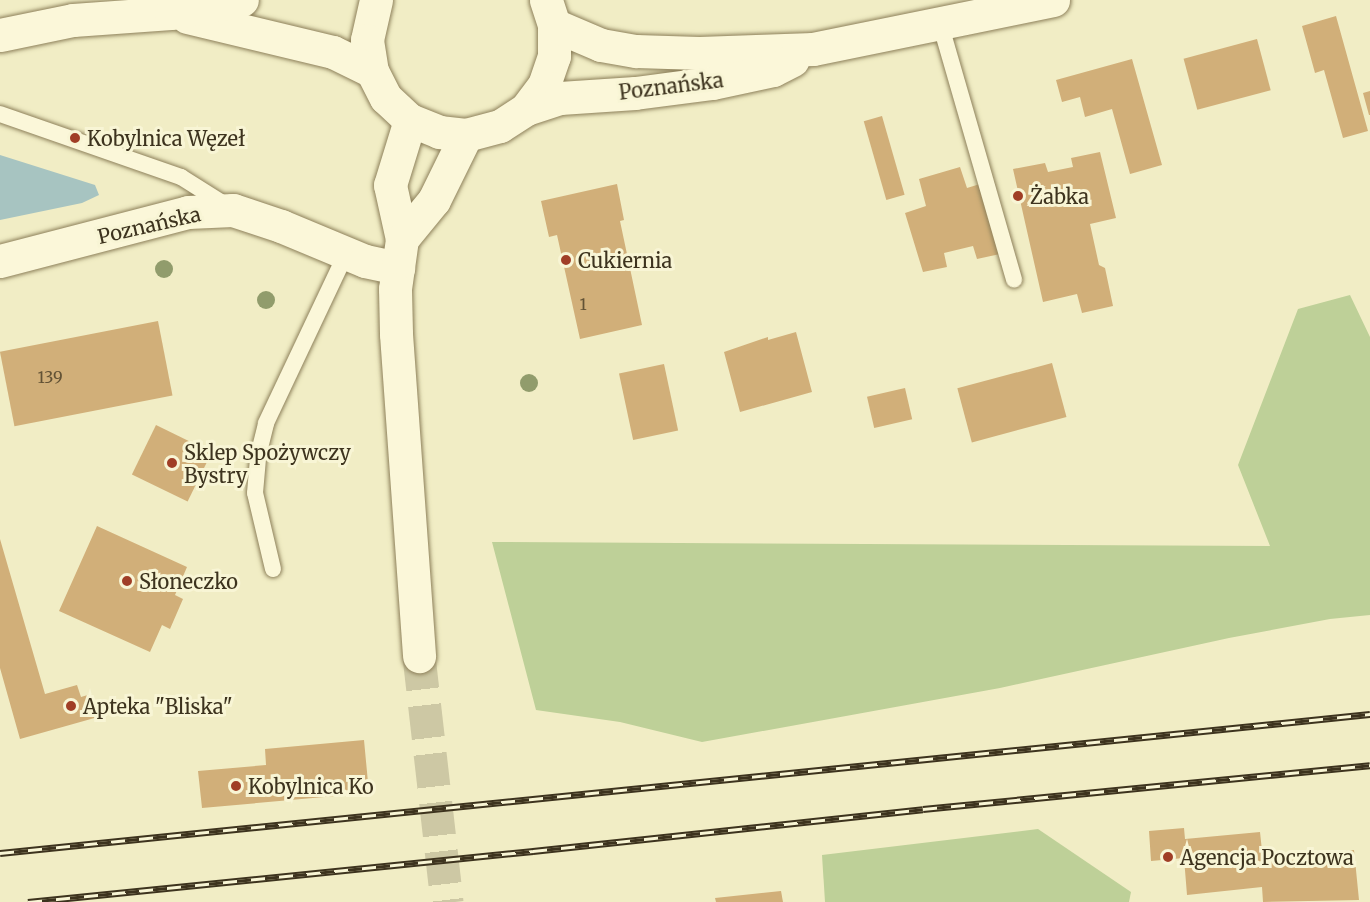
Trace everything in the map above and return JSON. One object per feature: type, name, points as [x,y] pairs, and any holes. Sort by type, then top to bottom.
[{"type":"main road","points":[[0,35],[73,20],[171,13],[242,0]]},
{"type":"main road","points":[[376,0],[367,40],[372,71],[386,98],[410,120],[439,132],[466,135],[500,126],[526,109],[544,85],[554,56],[550,12]]},
{"type":"main road","name":"Poznańska","points":[[550,12],[601,45],[636,51],[699,53],[813,50],[1053,0]]},
{"type":"main road","points":[[171,13],[272,35],[333,52],[372,71]]},
{"type":"main road","name":"Poznańska","points":[[526,109],[560,98],[635,93],[712,83],[773,70],[813,50]]},
{"type":"main road","points":[[410,120],[390,185],[400,253],[396,334],[419,656]]},
{"type":"main road","points":[[400,253],[434,200],[466,135]]},
{"type":"main road","name":"Poznańska","points":[[0,261],[188,212],[233,210],[281,226],[365,261],[400,253]]},
{"type":"lane","points":[[939,23],[1014,280]]},
{"type":"lane","points":[[0,114],[181,177],[233,210]]},
{"type":"lane","points":[[273,568],[255,493],[258,456],[266,423],[346,254]]},
{"type":"green space","points":[[1350,295],[1370,337],[1370,615],[1330,619],[1229,638],[1000,688],[702,742],[620,722],[536,710],[492,542],[1270,546],[1238,465],[1298,309]]},
{"type":"green space","points":[[1038,829],[1131,892],[1129,902],[825,902],[822,855]]},
{"type":"water","points":[[0,155],[95,185],[99,195],[82,203],[0,220]]},
{"type":"building","points":[[1336,16],[1368,131],[1343,138],[1324,70],[1315,73],[1302,26]]},
{"type":"building","points":[[1257,39],[1271,90],[1197,110],[1184,59]]},
{"type":"building","points":[[1132,59],[1162,165],[1130,174],[1112,109],[1085,117],[1080,97],[1062,102],[1056,80]]},
{"type":"building","points":[[1370,91],[1370,115],[1369,115],[1363,93]]},
{"type":"building","points":[[882,116],[905,195],[886,200],[864,121]]},
{"type":"building","points":[[1100,152],[1116,218],[1090,224],[1099,265],[1105,268],[1113,306],[1082,313],[1077,294],[1043,302],[1013,169],[1045,163],[1048,172],[1073,167],[1071,158]]},
{"type":"building","points":[[960,167],[967,188],[980,184],[1000,254],[977,259],[973,246],[944,253],[947,267],[923,272],[905,213],[926,206],[919,179]]},
{"type":"building","points":[[617,184],[624,220],[620,221],[642,325],[580,339],[557,235],[549,237],[541,201]]},
{"type":"building","points":[[158,321],[173,396],[14,426],[0,352]]},
{"type":"building","points":[[796,332],[812,392],[740,412],[724,352],[768,337],[768,340]]},
{"type":"building","points":[[1052,363],[1066,417],[972,442],[957,388]]},
{"type":"building","points":[[664,364],[678,431],[633,440],[619,374]]},
{"type":"building","points":[[905,388],[912,419],[874,428],[867,397]]},
{"type":"building","name":"Sklep Spożywczy Bystry","points":[[156,425],[212,452],[188,502],[132,474]]},
{"type":"building","name":"Słoneczko","points":[[97,526],[187,567],[175,595],[183,599],[170,629],[162,625],[150,652],[59,611]]},
{"type":"building","points":[[0,539],[45,694],[77,685],[81,697],[91,694],[98,717],[20,739],[0,668]]},
{"type":"building","points":[[364,740],[369,793],[202,808],[198,771],[266,765],[265,749]]},
{"type":"building","points":[[1184,828],[1185,839],[1260,832],[1263,860],[1354,850],[1359,900],[1263,902],[1262,887],[1187,895],[1184,858],[1151,861],[1149,831]]},
{"type":"building","points":[[781,891],[783,902],[716,902],[715,898]]},
{"type":"tunnel","points":[[419,656],[447,902]]},
{"type":"railway","points":[[0,853],[1370,714]]},
{"type":"railway","points":[[28,902],[1370,765]]},
{"type":"place","name":"Kobylnica Węzeł","points":[[75,138]]},
{"type":"place","name":"Żabka","points":[[1018,196]]},
{"type":"place","name":"Cukiernia","points":[[566,260]]},
{"type":"place","name":"Sklep Spożywczy Bystry","points":[[172,463]]},
{"type":"place","name":"Słoneczko","points":[[127,581]]},
{"type":"place","name":"Apteka \"Bliska\"","points":[[71,706]]},
{"type":"place","name":"Kobylnica Ko","points":[[236,786]]},
{"type":"place","name":"Agencja Pocztowa","points":[[1168,857]]}]
